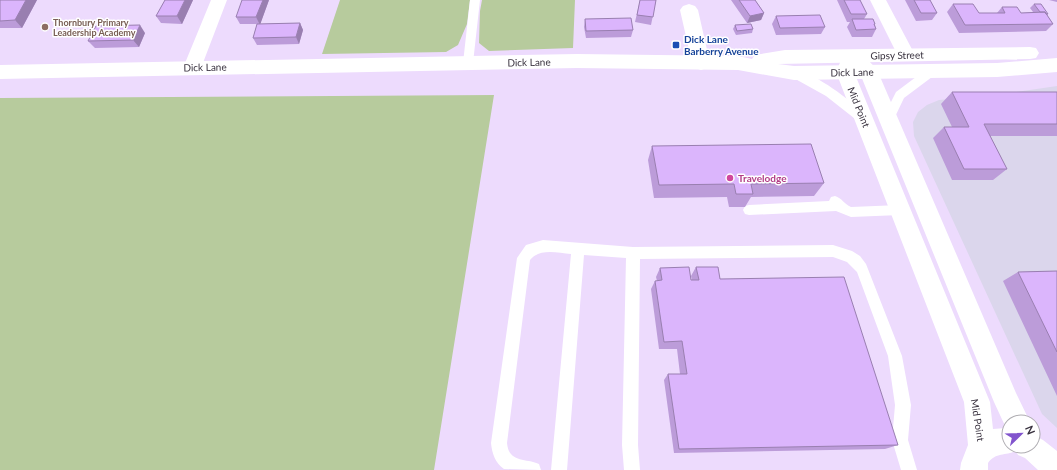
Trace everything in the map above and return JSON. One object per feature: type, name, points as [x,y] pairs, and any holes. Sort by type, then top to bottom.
[{"type":"street","points":[[192,68],[219,0]]},
{"type":"street","points":[[878,0],[906,55]]},
{"type":"street","points":[[689,10],[701,63]]},
{"type":"street","name":"Gipsy Street","points":[[738,63],[785,56],[848,64],[906,55],[991,54],[1057,51]]},
{"type":"street","name":"Dick Lane","points":[[0,72],[577,61],[738,63],[794,73],[848,64]]},
{"type":"street","points":[[848,64],[869,72],[1013,414]]},
{"type":"street","name":"Mid Point","points":[[848,64],[864,120],[977,402],[978,459]]},
{"type":"street","name":"Dick Lane","points":[[869,72],[997,70],[1057,64]]},
{"type":"street","name":"Mid Point","points":[[978,459],[994,442],[1001,442]]},
{"type":"street","points":[[1039,454],[1057,469]]},
{"type":"lane","points":[[468,62],[475,0]]},
{"type":"lane","points":[[889,118],[900,95],[932,71]]},
{"type":"lane","points":[[794,73],[828,91],[846,103],[864,120]]},
{"type":"lane","points":[[749,210],[836,203],[851,212],[900,210]]},
{"type":"lane","points":[[534,470],[509,464],[502,457],[499,448],[524,258],[531,249],[539,246],[633,253],[839,251],[852,257],[861,267],[895,356],[903,405],[900,440],[909,470]]},
{"type":"lane","points":[[559,470],[578,249]]},
{"type":"lane","points":[[632,470],[630,445],[633,253]]},
{"type":"shaded area","points":[[1057,86],[1057,428],[1042,414],[914,136],[913,122],[918,112],[927,105],[939,100],[996,95]]},
{"type":"green space","points":[[340,0],[470,0],[467,24],[458,45],[446,52],[322,54]]},
{"type":"green space","points":[[482,0],[575,0],[573,48],[489,51],[479,43],[480,11]]},
{"type":"green space","points":[[494,95],[434,470],[0,470],[0,98]]},
{"type":"building","points":[[0,0],[26,0],[15,20],[0,21]]},
{"type":"building","points":[[165,0],[185,0],[177,16],[156,16]]},
{"type":"building","points":[[242,0],[263,0],[256,17],[236,17]]},
{"type":"building","points":[[640,0],[656,0],[653,17],[637,15]]},
{"type":"building","points":[[739,0],[755,0],[764,13],[750,16]]},
{"type":"building","points":[[844,0],[860,0],[867,14],[851,14]]},
{"type":"building","points":[[914,0],[930,0],[937,13],[921,13]]},
{"type":"building","points":[[953,4],[973,4],[979,13],[1005,13],[1002,7],[1017,7],[1021,13],[1045,12],[1053,24],[965,25]]},
{"type":"building","points":[[1034,4],[1041,4],[1048,14],[1045,12],[1040,12]]},
{"type":"building","points":[[820,15],[825,27],[780,28],[776,16]]},
{"type":"building","points":[[631,18],[633,30],[586,31],[585,19]]},
{"type":"building","points":[[852,19],[873,19],[876,29],[856,30]]},
{"type":"building","points":[[300,23],[296,37],[253,38],[257,24]]},
{"type":"building","points":[[751,24],[753,29],[737,31],[735,25]]},
{"type":"building","points":[[140,25],[133,40],[88,41],[96,26]]},
{"type":"building","points":[[952,92],[1057,92],[1057,124],[984,124],[1007,169],[964,169],[944,127],[969,127]]},
{"type":"building","name":"Travelodge","points":[[811,144],[824,183],[751,184],[753,194],[736,194],[734,184],[659,185],[652,146]]},
{"type":"building","points":[[689,267],[691,280],[699,280],[696,267],[718,267],[720,279],[844,277],[898,445],[679,449],[668,374],[687,374],[682,341],[664,342],[655,281],[662,280],[660,268]]},
{"type":"building","points":[[1057,271],[1057,352],[1018,272]]},
{"type":"place","name":"Thornbury Primary Leadership Academy","points":[[45,27]]},
{"type":"place","name":"Dick Lane Barberry Avenue","points":[[676,45]]},
{"type":"place","name":"Travelodge","points":[[730,178]]}]
